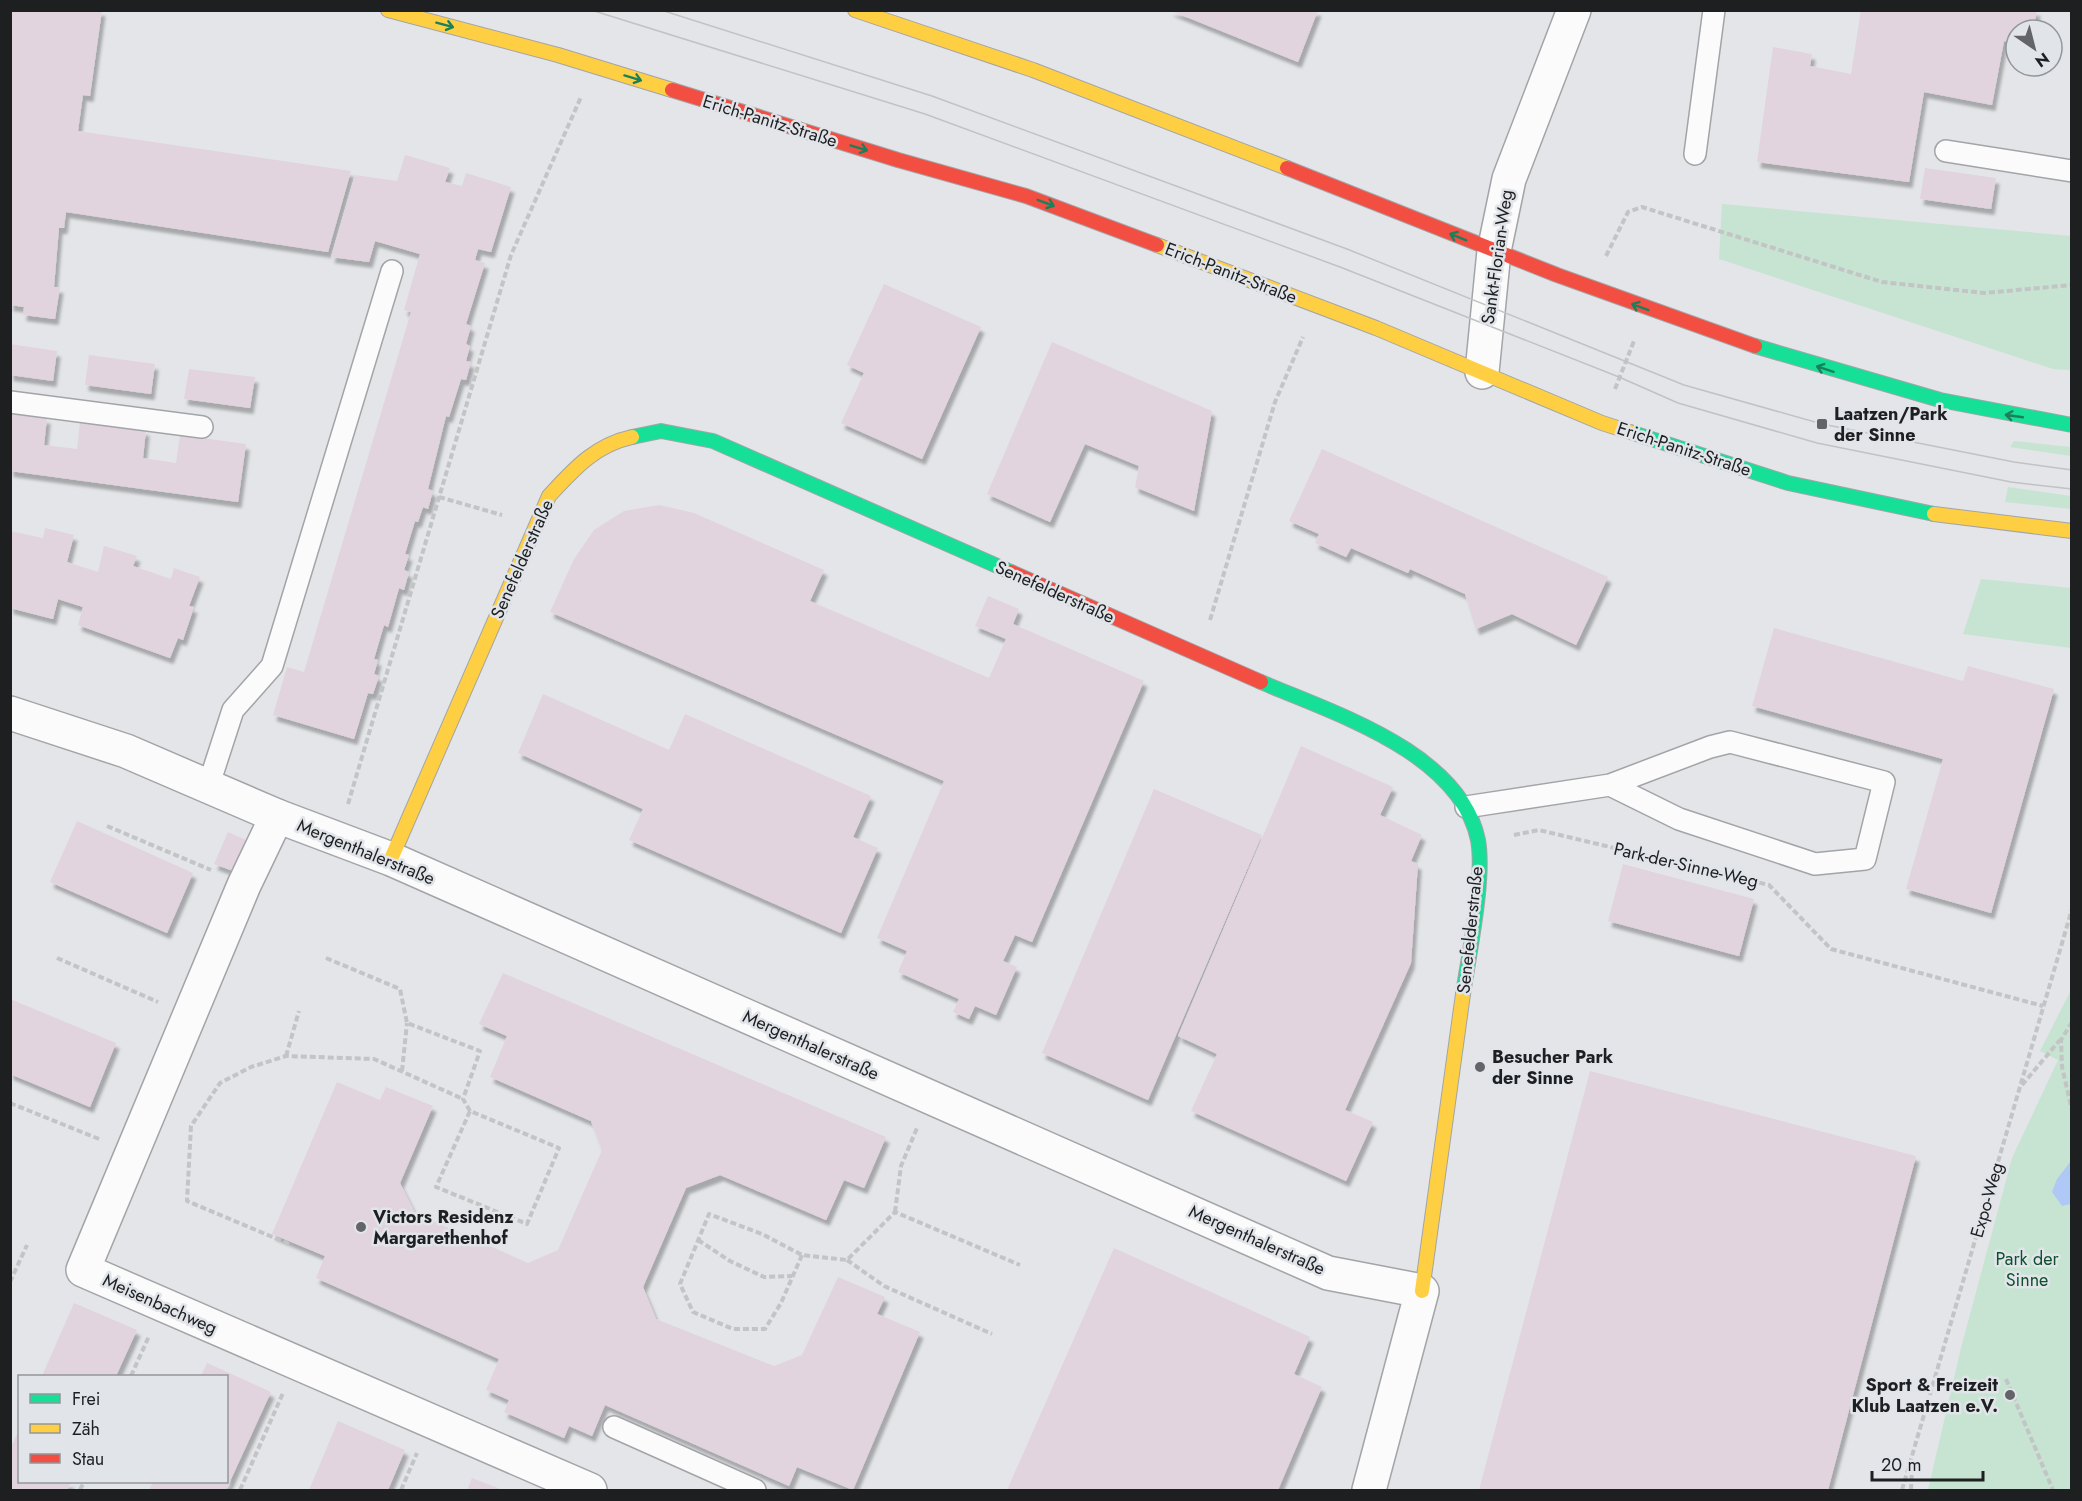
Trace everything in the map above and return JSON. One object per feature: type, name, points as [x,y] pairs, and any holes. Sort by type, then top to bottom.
[{"type":"main road","name":"Erich-Panitz-Straße","points":[[388,10],[595,67],[897,160],[1026,196],[1317,306],[1602,423],[1788,483],[1948,517],[2072,531]]},
{"type":"main road","points":[[855,10],[921,31],[1114,102],[1646,309],[1870,384],[1995,414],[2072,425]]},
{"type":"main road","name":"Senefelderstraße","points":[[391,859],[549,496],[579,463],[610,442],[661,431],[713,441],[1384,736],[1435,770],[1466,807],[1478,841],[1476,902],[1422,1290]]},
{"type":"street","name":"Sankt-Florian-Weg","points":[[1482,372],[1494,251],[1509,179],[1574,10]]},
{"type":"street","name":"Mergenthalerstraße","points":[[10,713],[126,751],[276,816],[391,859],[1328,1273],[1422,1290]]},
{"type":"street","name":"Meisenbachweg","points":[[276,816],[244,885],[82,1270],[590,1491]]},
{"type":"street","points":[[1369,1491],[1422,1290]]},
{"type":"lane","points":[[1695,154],[1714,10]]},
{"type":"lane","points":[[1946,151],[2072,171]]},
{"type":"lane","points":[[208,787],[233,710],[272,666],[392,271]]},
{"type":"lane","points":[[10,402],[202,427]]},
{"type":"lane","points":[[1466,807],[1610,785],[1730,742],[1884,782],[1865,859],[1815,864],[1679,819],[1610,785]]},
{"type":"lane","points":[[614,1427],[755,1491]]},
{"type":"path","points":[[338,840],[512,255],[595,67]]},
{"type":"path","points":[[1593,289],[1622,221],[1628,212],[1642,207],[1882,282],[1984,293],[2072,285]]},
{"type":"path","points":[[1200,655],[1275,402],[1317,306]]},
{"type":"path","points":[[1602,423],[1646,309]]},
{"type":"path","points":[[440,497],[537,525]]},
{"type":"path","points":[[106,826],[244,885]]},
{"type":"path","name":"Park-der-Sinne-Weg","points":[[1478,841],[1539,830],[1769,885],[1831,949],[2043,1006]]},
{"type":"path","name":"Expo-Weg","points":[[1902,1491],[2072,909]]},
{"type":"path","points":[[57,958],[190,1016]]},
{"type":"path","points":[[326,958],[400,989],[407,1023],[402,1071]]},
{"type":"path","points":[[286,1056],[299,1011]]},
{"type":"path","points":[[2020,1087],[2061,1040],[2072,1022]]},
{"type":"path","points":[[407,1023],[480,1051],[463,1099]]},
{"type":"path","points":[[2061,1040],[2062,1067],[2072,1110]]},
{"type":"path","points":[[289,1244],[187,1201],[191,1126],[220,1083],[251,1067],[286,1056],[374,1059],[463,1099],[470,1111],[559,1148],[527,1224],[436,1187],[470,1111]]},
{"type":"path","points":[[847,1260],[895,1212],[901,1166],[930,1097]]},
{"type":"path","points":[[10,1103],[131,1153]]},
{"type":"path","points":[[895,1212],[1020,1265]]},
{"type":"path","points":[[802,1255],[765,1329],[733,1329],[693,1312],[680,1284],[709,1214],[762,1234],[802,1255],[847,1260],[884,1286],[992,1334]]},
{"type":"path","points":[[698,1240],[730,1261],[764,1277],[793,1276]]},
{"type":"path","points":[[10,1282],[27,1245]]},
{"type":"path","points":[[132,1375],[162,1306]]},
{"type":"path","points":[[240,1491],[296,1362]]},
{"type":"path","points":[[2006,1378],[2053,1491]]},
{"type":"path","points":[[1911,1491],[1912,1460]]},
{"type":"green space","points":[[1722,204],[2071,236],[2071,370],[2053,369],[1719,259]]},
{"type":"green space","points":[[2014,441],[2071,447],[2071,456],[2010,447]]},
{"type":"green space","points":[[2008,487],[2071,496],[2071,509],[2005,502]]},
{"type":"green space","points":[[1981,579],[2071,588],[2071,648],[1963,634]]},
{"type":"green space","name":"Park der Sinne","points":[[2071,990],[2071,1490],[1928,1490],[1961,1348],[2012,1158],[2058,1060],[2040,1051]]},
{"type":"water","points":[[2071,1161],[2071,1204],[2062,1206],[2052,1192],[2057,1179]]},
{"type":"building","points":[[10,10],[102,10],[90,96],[83,95],[78,131],[351,171],[328,252],[66,212],[64,228],[59,228],[54,287],[60,287],[55,319],[23,315],[24,307],[10,305]]},
{"type":"building","points":[[1169,10],[1318,10],[1298,62]]},
{"type":"building","points":[[1861,10],[2037,10],[2035,18],[2004,18],[2004,41],[1992,105],[1924,92],[1909,182],[1757,162],[1773,47],[1812,54],[1810,66],[1851,74]]},
{"type":"building","points":[[405,155],[450,168],[445,182],[462,186],[466,173],[511,187],[491,252],[478,249],[475,260],[485,263],[466,324],[471,326],[466,344],[470,346],[466,361],[471,362],[466,380],[461,379],[449,417],[446,416],[428,489],[433,491],[428,509],[423,507],[418,522],[415,521],[405,554],[409,555],[404,570],[409,572],[404,590],[399,588],[388,627],[384,625],[374,659],[378,660],[374,674],[379,676],[373,694],[368,693],[354,739],[273,715],[287,667],[304,672],[411,312],[404,310],[420,254],[375,241],[369,262],[331,257],[355,175],[397,181]]},
{"type":"building","points":[[1925,168],[1996,178],[1991,209],[1920,199]]},
{"type":"building","points":[[884,284],[981,327],[922,459],[841,423],[864,373],[847,365]]},
{"type":"building","points":[[1052,342],[1212,411],[1194,511],[1135,487],[1139,466],[1085,444],[1050,522],[987,494]]},
{"type":"building","points":[[10,344],[57,351],[53,381],[10,375]]},
{"type":"building","points":[[89,355],[155,364],[151,394],[85,385]]},
{"type":"building","points":[[189,369],[255,377],[250,408],[184,399]]},
{"type":"building","points":[[10,413],[47,418],[44,445],[77,449],[80,422],[146,430],[143,458],[176,463],[180,435],[246,444],[238,502],[10,471]]},
{"type":"building","points":[[1322,449],[1608,577],[1576,645],[1512,614],[1476,629],[1465,594],[1410,569],[1408,573],[1351,548],[1346,557],[1315,543],[1319,534],[1289,521]]},
{"type":"building","points":[[659,505],[694,513],[824,570],[810,601],[989,678],[1006,639],[975,626],[988,596],[1019,609],[1013,624],[1144,681],[1032,942],[1015,935],[1003,961],[1017,967],[996,1015],[975,1006],[969,1019],[953,1012],[959,999],[898,972],[907,951],[877,938],[944,781],[550,612],[574,559],[594,530],[624,511]]},
{"type":"building","points":[[45,528],[74,535],[67,562],[98,572],[104,546],[137,556],[133,566],[171,579],[174,568],[200,577],[189,606],[194,607],[183,640],[178,638],[170,658],[78,625],[83,607],[58,599],[53,619],[10,608],[10,531],[43,538]]},
{"type":"building","points":[[1774,628],[1963,681],[1968,666],[2054,689],[1991,913],[1906,889],[1943,759],[1752,706]]},
{"type":"building","points":[[543,694],[669,750],[685,714],[871,796],[853,837],[878,848],[841,933],[629,840],[643,809],[518,753]]},
{"type":"building","points":[[1301,746],[1393,787],[1380,815],[1422,835],[1411,861],[1418,864],[1411,963],[1345,1110],[1373,1122],[1346,1181],[1191,1111],[1217,1054],[1178,1036]]},
{"type":"building","points":[[1154,789],[1262,835],[1148,1100],[1042,1053]]},
{"type":"building","points":[[77,821],[193,873],[167,933],[50,882]]},
{"type":"building","points":[[228,832],[246,840],[233,871],[214,864]]},
{"type":"building","points":[[1623,864],[1754,899],[1739,956],[1608,921]]},
{"type":"building","name":"Victors Residenz Margarethenhof","points":[[503,973],[886,1137],[864,1188],[844,1180],[826,1220],[720,1175],[686,1188],[643,1287],[656,1319],[774,1366],[802,1355],[838,1277],[885,1297],[877,1314],[920,1332],[853,1490],[797,1467],[789,1486],[605,1405],[592,1436],[569,1426],[564,1438],[504,1412],[509,1400],[486,1390],[499,1359],[316,1278],[325,1256],[272,1234],[337,1082],[380,1100],[386,1087],[433,1106],[400,1183],[415,1213],[528,1263],[558,1250],[602,1150],[591,1121],[490,1077],[507,1036],[479,1024]]},
{"type":"building","points":[[10,999],[116,1043],[90,1107],[10,1074]]},
{"type":"building","points":[[1590,1071],[1916,1156],[1828,1490],[1479,1490]]},
{"type":"building","points":[[1114,1248],[1310,1337],[1294,1374],[1322,1387],[1278,1490],[1007,1490]]},
{"type":"building","points":[[74,1303],[137,1330],[116,1375],[42,1375]]},
{"type":"building","points":[[207,1363],[271,1392],[226,1490],[149,1490],[152,1483],[228,1483],[228,1375],[201,1375]]},
{"type":"building","points":[[338,1421],[405,1450],[388,1490],[309,1490]]},
{"type":"building","points":[[18,1432],[18,1483],[70,1483],[67,1490],[10,1490],[10,1449]]},
{"type":"building","points":[[472,1478],[503,1490],[467,1490]]},
{"type":"tram line","points":[[591,10],[925,114],[1340,267],[1619,377],[1678,403],[1817,443],[2011,482],[2072,489]]},
{"type":"tram line","points":[[661,10],[932,96],[1347,249],[1684,385],[1822,424],[2014,462],[2072,470]]},
{"type":"traffic: fast","points":[[1755,346],[1940,400],[2072,425]]},
{"type":"traffic: fast","points":[[632,437],[661,431],[713,441],[1011,572]]},
{"type":"traffic: fast","points":[[1630,432],[1788,483],[1934,514]]},
{"type":"traffic: fast","points":[[1261,682],[1357,722],[1390,740],[1420,760],[1447,783],[1466,809],[1478,840],[1480,856],[1475,916],[1463,994]]},
{"type":"traffic: slow","points":[[388,10],[558,55],[672,90]]},
{"type":"traffic: slow","points":[[855,10],[1033,70],[1287,168]]},
{"type":"traffic: slow","points":[[1157,245],[1376,328],[1602,423],[1630,432]]},
{"type":"traffic: slow","points":[[391,859],[549,496],[586,459],[607,446],[632,437]]},
{"type":"traffic: slow","points":[[1934,514],[2072,531]]},
{"type":"traffic: slow","points":[[1422,1291],[1463,994]]},
{"type":"traffic: jam","points":[[672,90],[898,160],[1026,196],[1157,245]]},
{"type":"traffic: jam","points":[[1287,168],[1557,275],[1755,346]]},
{"type":"traffic: jam","points":[[1011,572],[1261,682]]},
{"type":"place","name":"Laatzen/Park der Sinne","points":[[1822,424]]},
{"type":"place","name":"Besucher Park der Sinne","points":[[1480,1067]]},
{"type":"place","name":"Victors Residenz Margarethenhof","points":[[361,1227]]},
{"type":"place","name":"Sport & Freizeit Klub Laatzen e.V.","points":[[2010,1395]]}]
